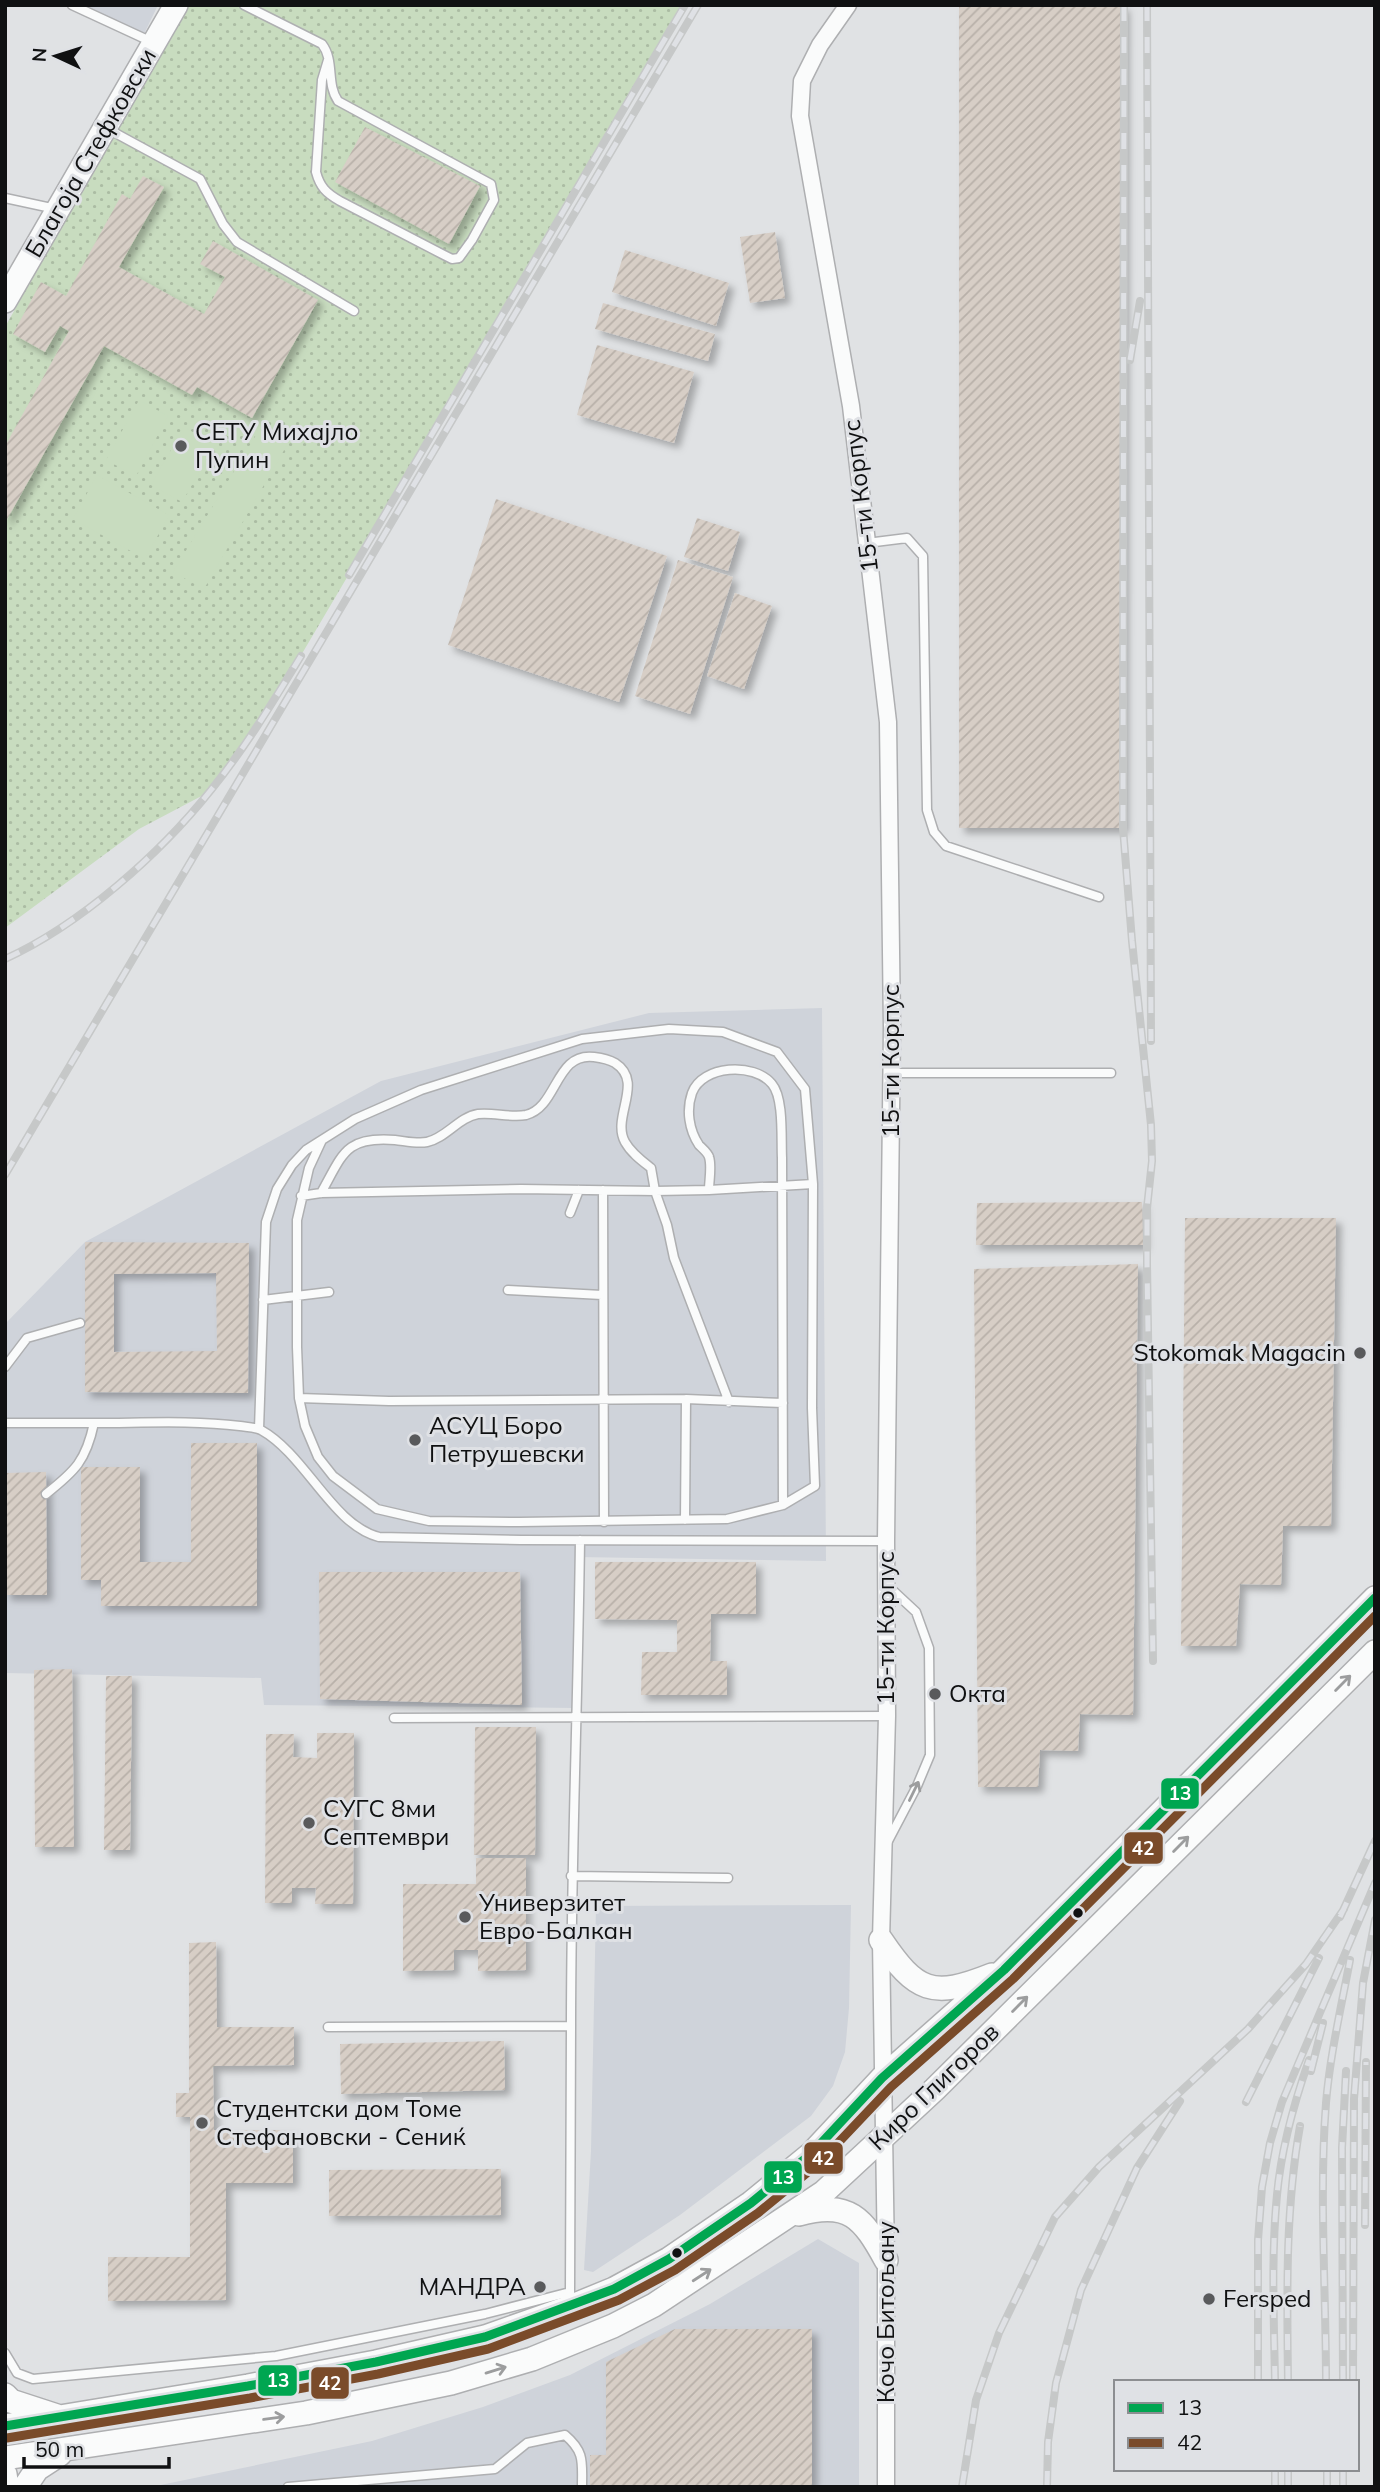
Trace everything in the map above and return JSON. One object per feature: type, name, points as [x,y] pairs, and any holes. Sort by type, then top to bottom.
[{"type":"street","name":"15-ти Корпус","points":[[848,5],[820,45],[802,82],[800,116],[851,406],[888,722],[891,1073],[887,1716],[881,1940],[883,2137]]},
{"type":"street","name":"Благоја Стефковски","points":[[5,301],[176,9]]},
{"type":"street","name":"Киро Глигоров","points":[[5,2426],[388,2359],[485,2337],[570,2300],[614,2289],[669,2259],[751,2203],[811,2154],[882,2078],[1004,1970],[1375,1598]]},
{"type":"street","name":"Киро Глигоров","points":[[5,2458],[332,2408],[450,2384],[531,2359],[614,2326],[654,2305],[824,2192],[935,2089],[1375,1652]]},
{"type":"street","points":[[881,1940],[907,1975],[935,1988],[960,1986],[1004,1970]]},
{"type":"street","name":"Кочо Битољану","points":[[883,2137],[886,2487]]},
{"type":"street","points":[[793,2215],[824,2209],[848,2213],[874,2239],[886,2260]]},
{"type":"street","points":[[5,2395],[11,2401],[60,2417]]},
{"type":"street","points":[[25,2487],[37,2469],[69,2449]]},
{"type":"street","points":[[5,2474],[7,2487]]},
{"type":"lane","points":[[72,5],[155,44]]},
{"type":"lane","points":[[244,5],[323,44],[328,51],[322,80],[316,172],[319,185],[340,201],[452,259],[459,258],[494,200],[491,184],[338,101],[331,92],[331,68],[328,60]]},
{"type":"lane","points":[[106,128],[200,179],[223,224],[236,242],[354,311]]},
{"type":"lane","points":[[5,198],[59,210]]},
{"type":"lane","points":[[867,543],[908,538],[923,556],[927,810],[934,832],[946,846],[1099,897]]},
{"type":"lane","points":[[259,1429],[266,1222],[277,1189],[292,1165],[306,1150],[355,1119],[421,1090],[586,1039],[670,1029],[723,1032],[777,1052],[805,1089],[813,1184],[812,1408],[815,1486],[783,1505],[727,1520],[429,1521],[377,1509],[333,1476],[318,1457],[305,1426],[299,1398],[296,1240],[301,1196],[309,1168],[322,1140]]},
{"type":"lane","points":[[586,1039],[587,1056]]},
{"type":"lane","points":[[321,1193],[346,1152],[354,1144],[375,1139],[424,1143],[435,1140],[468,1118],[479,1114],[528,1114],[539,1108],[574,1060],[587,1056],[616,1064],[624,1071],[628,1090],[622,1115],[624,1141],[651,1168],[674,1258],[729,1402]]},
{"type":"lane","points":[[709,1190],[709,1157],[698,1143],[689,1122],[693,1091],[707,1076],[727,1069],[750,1071],[772,1083],[779,1101],[782,1186],[783,1505]]},
{"type":"lane","points":[[891,1073],[1111,1073]]},
{"type":"lane","points":[[301,1196],[321,1193],[709,1190],[813,1184]]},
{"type":"lane","points":[[570,1213],[579,1190]]},
{"type":"lane","points":[[603,1190],[604,1522]]},
{"type":"lane","points":[[508,1290],[602,1295]]},
{"type":"lane","points":[[263,1300],[329,1292]]},
{"type":"lane","points":[[5,1367],[27,1338],[80,1323]]},
{"type":"lane","points":[[299,1398],[389,1401],[686,1399],[783,1403]]},
{"type":"lane","points":[[685,1520],[686,1399]]},
{"type":"lane","points":[[5,1423],[220,1424],[259,1429],[296,1458],[341,1513],[367,1534],[379,1537],[886,1541]]},
{"type":"lane","points":[[46,1494],[76,1470],[90,1441],[94,1423]]},
{"type":"lane","points":[[5,2353],[17,2373],[33,2379],[276,2356],[485,2314],[570,2300],[571,1876],[580,1540]]},
{"type":"lane","points":[[883,1852],[930,1755],[929,1648],[916,1612],[886,1584]]},
{"type":"lane","points":[[394,1718],[887,1716]]},
{"type":"lane","points":[[571,1876],[728,1878]]},
{"type":"lane","points":[[328,2027],[571,2026]]},
{"type":"lane","points":[[288,2487],[495,2469],[527,2443],[565,2435],[578,2446],[582,2462],[582,2487]]},
{"type":"shaded area","points":[[72,5],[158,5],[141,40]]},
{"type":"shaded area","name":"АСУЦ Боро Петрушевски","points":[[822,1008],[826,1561],[577,1557],[575,1708],[264,1705],[261,1678],[5,1673],[5,1324],[85,1242],[381,1081],[649,1013]]},
{"type":"shaded area","points":[[851,1905],[849,2008],[845,2052],[833,2086],[811,2116],[680,2215],[593,2272],[584,2270],[591,2151],[596,1906]]},
{"type":"shaded area","points":[[818,2239],[859,2263],[859,2487],[151,2487],[372,2441],[483,2407],[570,2375],[710,2304]]},
{"type":"green space","points":[[186,5],[685,5],[264,718],[211,791],[139,829],[5,928],[5,327]]},
{"type":"green space","points":[[139,400],[168,416],[136,476],[106,460]]},
{"type":"green space","points":[[184,427],[215,445],[182,502],[151,485]]},
{"type":"green space","points":[[259,430],[287,445],[204,589],[173,572]]},
{"type":"green space","points":[[97,475],[169,515],[145,559],[73,519]]},
{"type":"building","points":[[959,5],[1124,5],[1123,828],[959,828]]},
{"type":"building","points":[[365,127],[480,186],[449,244],[335,182]]},
{"type":"building","points":[[143,176],[164,187],[119,267],[204,314],[225,277],[200,264],[213,241],[318,300],[252,418],[197,387],[192,395],[104,346],[5,523],[5,446],[69,331],[60,326],[45,352],[13,334],[41,282],[66,296],[122,194],[130,199]]},
{"type":"building","points":[[775,232],[785,298],[750,303],[740,237]]},
{"type":"building","points":[[625,250],[729,283],[716,326],[612,292]]},
{"type":"building","points":[[603,303],[715,334],[708,361],[595,329]]},
{"type":"building","points":[[597,345],[694,372],[674,443],[577,415]]},
{"type":"building","points":[[496,499],[667,556],[619,702],[448,645]]},
{"type":"building","points":[[697,518],[740,532],[728,571],[684,557]]},
{"type":"building","points":[[678,560],[733,577],[690,714],[635,696]]},
{"type":"building","points":[[735,593],[772,606],[744,689],[707,676]]},
{"type":"building","points":[[1142,1202],[1143,1245],[976,1245],[977,1203]]},
{"type":"building","points":[[1185,1218],[1336,1218],[1331,1526],[1283,1526],[1281,1585],[1240,1584],[1236,1646],[1181,1646]]},
{"type":"building","points":[[85,1242],[249,1243],[248,1393],[85,1392]],"holes":[[[216,1273],[217,1351],[114,1352],[114,1274]]]},
{"type":"building","points":[[1138,1264],[1133,1715],[1080,1714],[1078,1751],[1040,1750],[1038,1787],[978,1787],[974,1269]]},
{"type":"building","points":[[191,1443],[257,1443],[257,1606],[101,1606],[101,1580],[81,1580],[81,1467],[140,1467],[140,1562],[191,1562]]},
{"type":"building","points":[[46,1472],[47,1595],[5,1595],[5,1473]]},
{"type":"building","points":[[595,1562],[756,1562],[756,1614],[711,1614],[710,1661],[727,1661],[727,1695],[641,1695],[642,1652],[677,1652],[677,1620],[595,1619]]},
{"type":"building","points":[[319,1572],[520,1572],[522,1705],[320,1699]]},
{"type":"building","points":[[72,1669],[74,1847],[35,1847],[34,1670]]},
{"type":"building","points":[[106,1676],[132,1676],[130,1850],[104,1850]]},
{"type":"building","points":[[475,1727],[536,1727],[535,1855],[474,1855]]},
{"type":"building","name":"СУГС 8ми Септември","points":[[317,1733],[354,1733],[353,1904],[315,1904],[316,1888],[292,1888],[292,1903],[265,1903],[266,1734],[294,1734],[293,1757],[317,1758]]},
{"type":"building","name":"Универзитет Евро-Балкан","points":[[476,1858],[526,1858],[526,1970],[478,1971],[478,1950],[454,1950],[454,1970],[403,1971],[403,1884],[476,1884]]},
{"type":"building","name":"Студентски дом Томе Стефановски - Сениќ","points":[[216,1942],[217,2027],[294,2027],[294,2065],[213,2066],[214,2130],[293,2130],[293,2183],[226,2183],[226,2300],[108,2301],[108,2257],[190,2257],[190,2117],[176,2117],[176,2093],[189,2093],[189,1943]]},
{"type":"building","points":[[504,2041],[505,2090],[341,2094],[340,2044]]},
{"type":"building","points":[[501,2169],[501,2215],[329,2216],[329,2170]]},
{"type":"building","points":[[675,2329],[812,2329],[812,2485],[590,2487],[590,2455],[606,2455],[606,2362]]},
{"type":"railway","points":[[349,575],[685,5]]},
{"type":"railway","points":[[5,1175],[698,5]]},
{"type":"railway","points":[[1124,5],[1123,828],[1151,1125],[1147,1264],[1153,1661]]},
{"type":"railway","points":[[1147,5],[1151,1041]]},
{"type":"railway","points":[[1130,360],[1140,301]]},
{"type":"railway","points":[[5,959],[33,945],[90,907],[168,839],[235,758],[301,656]]},
{"type":"railway","points":[[1340,1917],[1375,1841]]},
{"type":"railway","points":[[1258,2380],[1258,2240],[1262,2187],[1270,2143],[1282,2102],[1375,1883]]},
{"type":"railway","points":[[962,2487],[976,2400],[999,2333],[1055,2217],[1099,2167],[1248,2029],[1306,1964],[1344,1909]]},
{"type":"railway","points":[[1353,2380],[1354,2099],[1363,1983],[1375,1920]]},
{"type":"railway","points":[[1246,2102],[1319,1958]]},
{"type":"railway","points":[[1326,2380],[1324,2137],[1330,2067],[1350,1960]]},
{"type":"railway","points":[[1311,2071],[1323,2023]]},
{"type":"railway","points":[[1275,2380],[1273,2265],[1277,2195],[1289,2127],[1309,2060]]},
{"type":"railway","points":[[1365,2225],[1366,2062]]},
{"type":"railway","points":[[1343,2380],[1342,2148],[1346,2071]]},
{"type":"railway","points":[[1047,2487],[1048,2442],[1056,2383],[1081,2290],[1137,2168],[1180,2101]]},
{"type":"railway","points":[[1288,2380],[1289,2222],[1300,2126]]},
{"type":"railway","points":[[1275,2471],[1275,2487]]},
{"type":"railway","points":[[1288,2471],[1288,2487]]},
{"type":"railway","points":[[1327,2471],[1327,2487]]},
{"type":"railway","points":[[1343,2471],[1343,2487]]},
{"type":"transit line","name":"13","points":[[5,2426],[248,2386],[376,2362],[485,2337],[614,2289],[669,2259],[751,2203],[811,2154],[882,2078],[1004,1970],[1375,1598]]},
{"type":"transit line","name":"42","points":[[7,2438],[250,2398],[378,2374],[488,2349],[619,2300],[675,2270],[758,2213],[819,2163],[891,2087],[1013,1979],[1375,1616]]},
{"type":"place","name":"СЕТУ Михајло Пупин","points":[[181,446]]},
{"type":"place","name":"Stokomak Magacin","points":[[1360,1353]]},
{"type":"place","name":"АСУЦ Боро Петрушевски","points":[[415,1440]]},
{"type":"place","name":"Окта","points":[[935,1694]]},
{"type":"place","name":"СУГС 8ми Септември","points":[[309,1823]]},
{"type":"place","name":"Универзитет Евро-Балкан","points":[[465,1917]]},
{"type":"place","name":"Студентски дом Томе Стефановски - Сениќ","points":[[202,2123]]},
{"type":"place","name":"МАНДРА","points":[[540,2287]]},
{"type":"place","name":"Fersped","points":[[1209,2299]]}]
